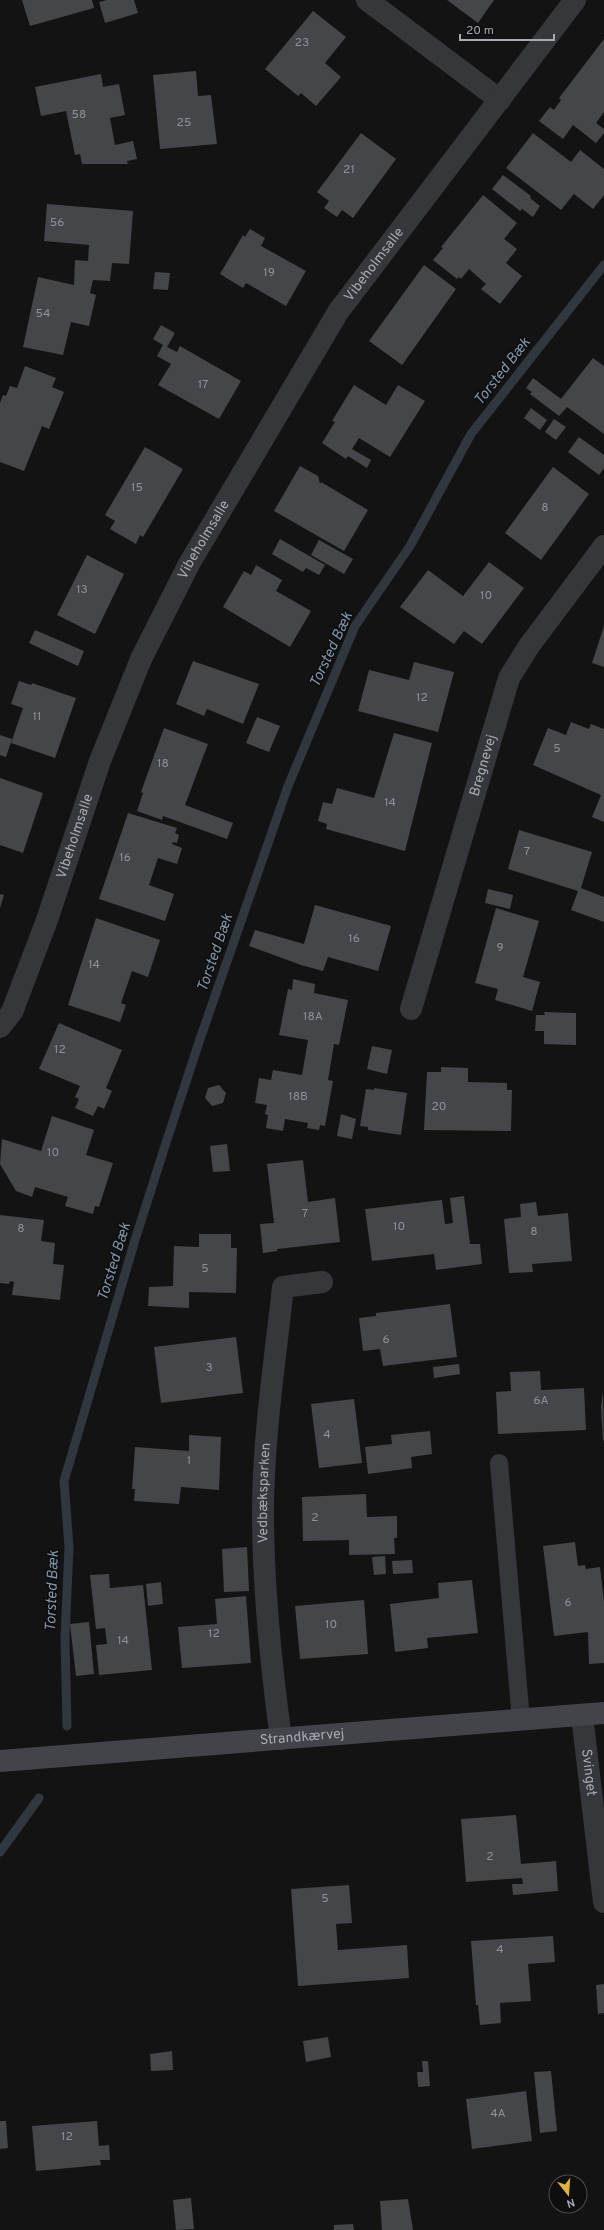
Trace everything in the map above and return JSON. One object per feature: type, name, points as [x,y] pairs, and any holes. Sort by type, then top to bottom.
[{"type":"main road","name":"Strandkærvej","points":[[0,1761],[521,1721],[604,1713]]},
{"type":"street","points":[[367,0],[500,100]]},
{"type":"street","name":"Vibeholmsalle","points":[[0,1027],[12,1012],[45,927],[100,761],[138,667],[189,564],[338,312],[575,0]]},
{"type":"street","name":"Bregnevej","points":[[411,1009],[509,678],[529,646],[604,546]]},
{"type":"street","name":"Vedbæksparken","points":[[281,1740],[266,1597],[263,1528],[268,1422],[283,1287],[322,1282]]},
{"type":"street","name":"Svinget","points":[[582,1715],[604,1902]]},
{"type":"lane","points":[[499,1463],[521,1721]]},
{"type":"building","points":[[22,0],[92,0],[94,8],[30,26]]},
{"type":"building","points":[[107,0],[134,0],[138,13],[105,23],[99,2]]},
{"type":"building","points":[[447,0],[494,0],[478,23]]},
{"type":"building","points":[[313,11],[346,37],[325,63],[341,77],[316,106],[301,93],[298,96],[265,69]]},
{"type":"building","points":[[604,39],[604,112],[596,123],[604,129],[604,133],[596,143],[573,125],[563,139],[539,121],[550,107],[554,110],[561,100],[559,98]]},
{"type":"building","points":[[196,71],[198,96],[211,95],[217,144],[160,149],[153,75]]},
{"type":"building","points":[[101,74],[103,87],[119,84],[125,115],[110,118],[115,145],[133,141],[137,159],[127,161],[128,164],[82,164],[80,154],[75,155],[66,111],[41,116],[35,87]]},
{"type":"building","points":[[361,133],[396,159],[353,218],[342,210],[337,217],[324,208],[329,201],[317,192]]},
{"type":"building","points":[[533,133],[571,162],[580,150],[604,169],[604,195],[593,209],[574,194],[561,210],[506,168]]},
{"type":"building","points":[[503,175],[531,196],[530,198],[540,206],[533,217],[522,209],[520,211],[492,189]]},
{"type":"building","points":[[483,195],[517,223],[504,239],[517,249],[506,263],[522,276],[500,304],[481,289],[486,284],[469,269],[461,279],[459,277],[457,279],[433,260],[443,248],[441,247]]},
{"type":"building","points":[[47,204],[133,211],[129,264],[112,263],[110,281],[93,280],[90,293],[96,295],[89,326],[71,322],[63,355],[23,347],[38,277],[74,285],[75,260],[88,261],[89,245],[44,241]]},
{"type":"building","points":[[250,229],[265,238],[261,246],[306,271],[286,306],[246,283],[243,288],[220,274],[243,235],[245,237]]},
{"type":"building","points":[[424,265],[456,289],[402,365],[369,341]]},
{"type":"building","points":[[155,272],[170,273],[168,290],[153,289]]},
{"type":"building","points":[[161,325],[175,333],[167,347],[177,352],[180,346],[241,381],[219,419],[158,385],[171,364],[157,356],[163,345],[153,339]]},
{"type":"building","points":[[593,358],[604,366],[604,434],[567,407],[559,416],[530,394],[532,392],[526,388],[533,378],[561,399]]},
{"type":"building","points":[[25,366],[56,378],[52,387],[64,392],[49,429],[42,426],[24,471],[0,462],[0,403],[3,395],[6,396],[10,386],[17,388]]},
{"type":"building","points":[[354,385],[386,405],[398,385],[425,401],[390,457],[359,438],[352,449],[371,460],[367,468],[348,456],[346,459],[322,443],[335,422],[332,421]]},
{"type":"building","points":[[531,408],[547,420],[540,430],[524,418]]},
{"type":"building","points":[[554,419],[566,427],[556,440],[545,432]]},
{"type":"building","points":[[579,437],[604,455],[604,468],[599,475],[568,452]]},
{"type":"building","points":[[145,447],[183,469],[143,537],[140,535],[136,544],[110,529],[115,521],[105,515]]},
{"type":"building","points":[[300,466],[318,476],[320,484],[321,482],[368,510],[344,551],[274,511]]},
{"type":"building","points":[[553,467],[589,494],[541,560],[505,533]]},
{"type":"building","points":[[280,539],[325,565],[319,575],[306,568],[303,572],[272,554]]},
{"type":"building","points":[[319,540],[353,559],[344,574],[311,555]]},
{"type":"building","points":[[87,555],[124,574],[95,634],[57,615]]},
{"type":"building","points":[[489,562],[524,588],[482,644],[464,631],[454,644],[400,607],[428,570],[463,596]]},
{"type":"building","points":[[256,565],[282,580],[276,591],[311,611],[290,647],[223,607],[244,571],[251,575]]},
{"type":"building","points":[[604,626],[604,667],[592,663]]},
{"type":"building","points":[[35,630],[84,651],[78,666],[29,643]]},
{"type":"building","points":[[193,661],[259,684],[243,724],[207,709],[204,716],[176,704]]},
{"type":"building","points":[[414,662],[454,672],[438,732],[358,711],[369,670],[409,680]]},
{"type":"building","points":[[19,681],[31,685],[32,683],[76,698],[55,758],[11,743],[23,708],[11,704]]},
{"type":"building","points":[[257,717],[280,726],[269,752],[246,743]]},
{"type":"building","points":[[571,722],[589,729],[591,724],[604,729],[604,822],[592,817],[601,795],[533,765],[548,728],[566,735]]},
{"type":"building","points":[[164,728],[208,744],[185,805],[233,823],[227,839],[163,816],[162,820],[137,811],[143,793],[141,792]]},
{"type":"building","points":[[394,733],[432,743],[405,851],[326,829],[327,824],[318,821],[323,802],[332,804],[337,788],[374,798]]},
{"type":"building","points":[[0,735],[12,739],[6,757],[0,755]]},
{"type":"building","points":[[0,778],[43,793],[23,853],[0,845]]},
{"type":"building","points":[[128,813],[177,828],[175,833],[179,835],[177,843],[173,842],[172,844],[182,848],[177,864],[158,858],[149,885],[174,894],[165,921],[99,899]]},
{"type":"building","points":[[519,830],[592,852],[581,888],[604,897],[604,922],[571,910],[578,891],[508,869]]},
{"type":"building","points":[[488,889],[513,895],[510,909],[485,903]]},
{"type":"building","points":[[0,894],[4,895],[0,908]]},
{"type":"building","points":[[315,905],[391,926],[378,971],[328,957],[323,971],[301,965],[249,946],[255,930],[304,944]]},
{"type":"building","points":[[496,908],[539,921],[523,977],[540,982],[532,1011],[495,1000],[498,989],[475,983]]},
{"type":"building","points":[[96,918],[160,940],[148,977],[132,971],[121,1003],[126,1005],[120,1022],[68,1005]]},
{"type":"building","points":[[293,979],[315,984],[314,993],[348,1000],[339,1045],[334,1044],[328,1080],[333,1081],[325,1126],[320,1125],[319,1130],[307,1128],[308,1123],[285,1119],[283,1131],[266,1128],[268,1115],[265,1114],[267,1105],[255,1103],[259,1078],[271,1080],[273,1070],[302,1075],[308,1040],[279,1035],[288,989],[292,990]]},
{"type":"building","points":[[544,1012],[576,1013],[576,1045],[544,1044],[544,1031],[535,1031],[536,1015],[545,1015]]},
{"type":"building","points":[[59,1023],[122,1050],[106,1088],[112,1091],[104,1109],[98,1106],[93,1116],[75,1108],[79,1099],[75,1097],[80,1086],[39,1069]]},
{"type":"building","points":[[372,1046],[392,1050],[387,1074],[367,1069]]},
{"type":"building","points":[[441,1067],[468,1068],[468,1082],[507,1083],[507,1090],[512,1090],[511,1131],[424,1130],[427,1072],[441,1072]]},
{"type":"building","points":[[219,1085],[226,1093],[223,1103],[212,1106],[205,1098],[208,1088]]},
{"type":"building","points":[[374,1088],[407,1093],[401,1135],[368,1130],[368,1127],[360,1126],[366,1089],[374,1090]]},
{"type":"building","points":[[341,1114],[356,1119],[352,1139],[337,1136]]},
{"type":"building","points":[[52,1116],[94,1130],[86,1155],[113,1163],[99,1207],[95,1206],[93,1214],[65,1206],[68,1197],[35,1187],[32,1197],[16,1191],[0,1164],[2,1139],[41,1151]]},
{"type":"building","points":[[227,1144],[230,1171],[213,1172],[210,1146]]},
{"type":"building","points":[[303,1160],[308,1202],[335,1198],[340,1242],[277,1249],[277,1251],[263,1253],[260,1224],[274,1223],[267,1164]]},
{"type":"building","points":[[464,1196],[470,1244],[480,1244],[482,1264],[436,1270],[434,1254],[372,1261],[365,1209],[442,1200],[445,1224],[453,1223],[450,1198]]},
{"type":"building","points":[[536,1202],[538,1216],[568,1213],[572,1261],[532,1264],[533,1272],[509,1273],[504,1219],[521,1217],[520,1204]]},
{"type":"building","points":[[0,1215],[44,1220],[41,1241],[55,1243],[53,1264],[64,1265],[60,1300],[12,1295],[14,1282],[10,1281],[9,1284],[0,1283]]},
{"type":"building","points":[[199,1234],[231,1234],[231,1248],[237,1248],[236,1293],[189,1292],[189,1308],[148,1306],[149,1287],[173,1286],[174,1246],[199,1247]]},
{"type":"building","points":[[450,1304],[457,1357],[383,1366],[380,1349],[363,1351],[359,1318],[376,1316],[376,1313]]},
{"type":"building","points":[[236,1337],[243,1393],[161,1403],[154,1347]]},
{"type":"building","points":[[459,1364],[460,1374],[434,1378],[433,1367]]},
{"type":"building","points":[[540,1371],[541,1390],[584,1388],[586,1430],[498,1434],[496,1392],[511,1391],[510,1372]]},
{"type":"building","points":[[603,1391],[604,1440],[603,1441],[601,1407]]},
{"type":"building","points":[[354,1399],[362,1463],[319,1468],[311,1404]]},
{"type":"building","points":[[430,1431],[432,1454],[411,1457],[412,1468],[368,1474],[365,1447],[392,1444],[391,1435]]},
{"type":"building","points":[[189,1435],[221,1437],[219,1490],[181,1487],[179,1504],[134,1501],[135,1489],[132,1489],[135,1447],[189,1451]]},
{"type":"building","points":[[366,1494],[367,1517],[397,1516],[397,1538],[394,1538],[395,1554],[349,1555],[349,1540],[303,1541],[302,1497]]},
{"type":"building","points":[[575,1542],[578,1566],[585,1565],[586,1569],[600,1567],[604,1602],[604,1663],[589,1664],[588,1632],[554,1636],[543,1546]]},
{"type":"building","points":[[247,1547],[249,1591],[224,1592],[222,1549]]},
{"type":"building","points":[[385,1556],[386,1574],[374,1575],[372,1557]]},
{"type":"building","points":[[412,1560],[413,1573],[393,1574],[392,1561]]},
{"type":"building","points":[[109,1574],[110,1588],[143,1585],[152,1670],[99,1675],[96,1645],[107,1644],[105,1628],[96,1629],[90,1575]]},
{"type":"building","points":[[472,1580],[478,1633],[427,1638],[428,1648],[395,1652],[390,1604],[439,1598],[438,1583]]},
{"type":"building","points":[[161,1582],[163,1604],[148,1606],[146,1584]]},
{"type":"building","points":[[246,1596],[251,1663],[182,1668],[178,1627],[217,1624],[215,1599]]},
{"type":"building","points":[[364,1600],[368,1654],[300,1659],[295,1606]]},
{"type":"building","points":[[89,1622],[94,1674],[76,1676],[70,1624]]},
{"type":"building","points":[[516,1815],[521,1864],[556,1861],[558,1891],[513,1895],[512,1884],[523,1884],[522,1878],[466,1882],[461,1819]]},
{"type":"building","points":[[349,1885],[352,1923],[336,1924],[338,1950],[407,1945],[409,1978],[298,1986],[291,1889]]},
{"type":"building","points":[[553,1936],[555,1962],[528,1964],[531,2001],[500,2003],[501,2023],[480,2025],[478,2005],[476,2005],[471,1941]]},
{"type":"building","points":[[604,1984],[604,2013],[598,2014],[596,1985]]},
{"type":"building","points":[[328,2037],[331,2057],[306,2062],[303,2041]]},
{"type":"building","points":[[172,2051],[173,2070],[151,2071],[150,2054]]},
{"type":"building","points":[[422,2061],[428,2061],[430,2086],[418,2087],[417,2072],[423,2072]]},
{"type":"building","points":[[551,2071],[557,2131],[540,2133],[534,2072]]},
{"type":"building","points":[[526,2091],[532,2141],[472,2149],[466,2099]]},
{"type":"building","points":[[0,2121],[6,2121],[8,2148],[0,2149]]},
{"type":"building","points":[[97,2121],[99,2146],[109,2145],[110,2160],[100,2160],[101,2165],[36,2171],[32,2126]]},
{"type":"building","points":[[191,2198],[194,2229],[176,2230],[173,2200]]},
{"type":"building","points":[[408,2199],[413,2230],[382,2230],[380,2201]]},
{"type":"building","points":[[353,2224],[354,2230],[334,2230],[334,2225]]},
{"type":"waterway","name":"Torsted Bæk","points":[[67,1726],[65,1638],[69,1547],[64,1481],[135,1240],[164,1149],[199,1042],[288,786],[355,626],[410,546],[471,434],[604,265]]},
{"type":"waterway","name":"Torsted Bæk","points":[[0,1852],[39,1798]]}]
